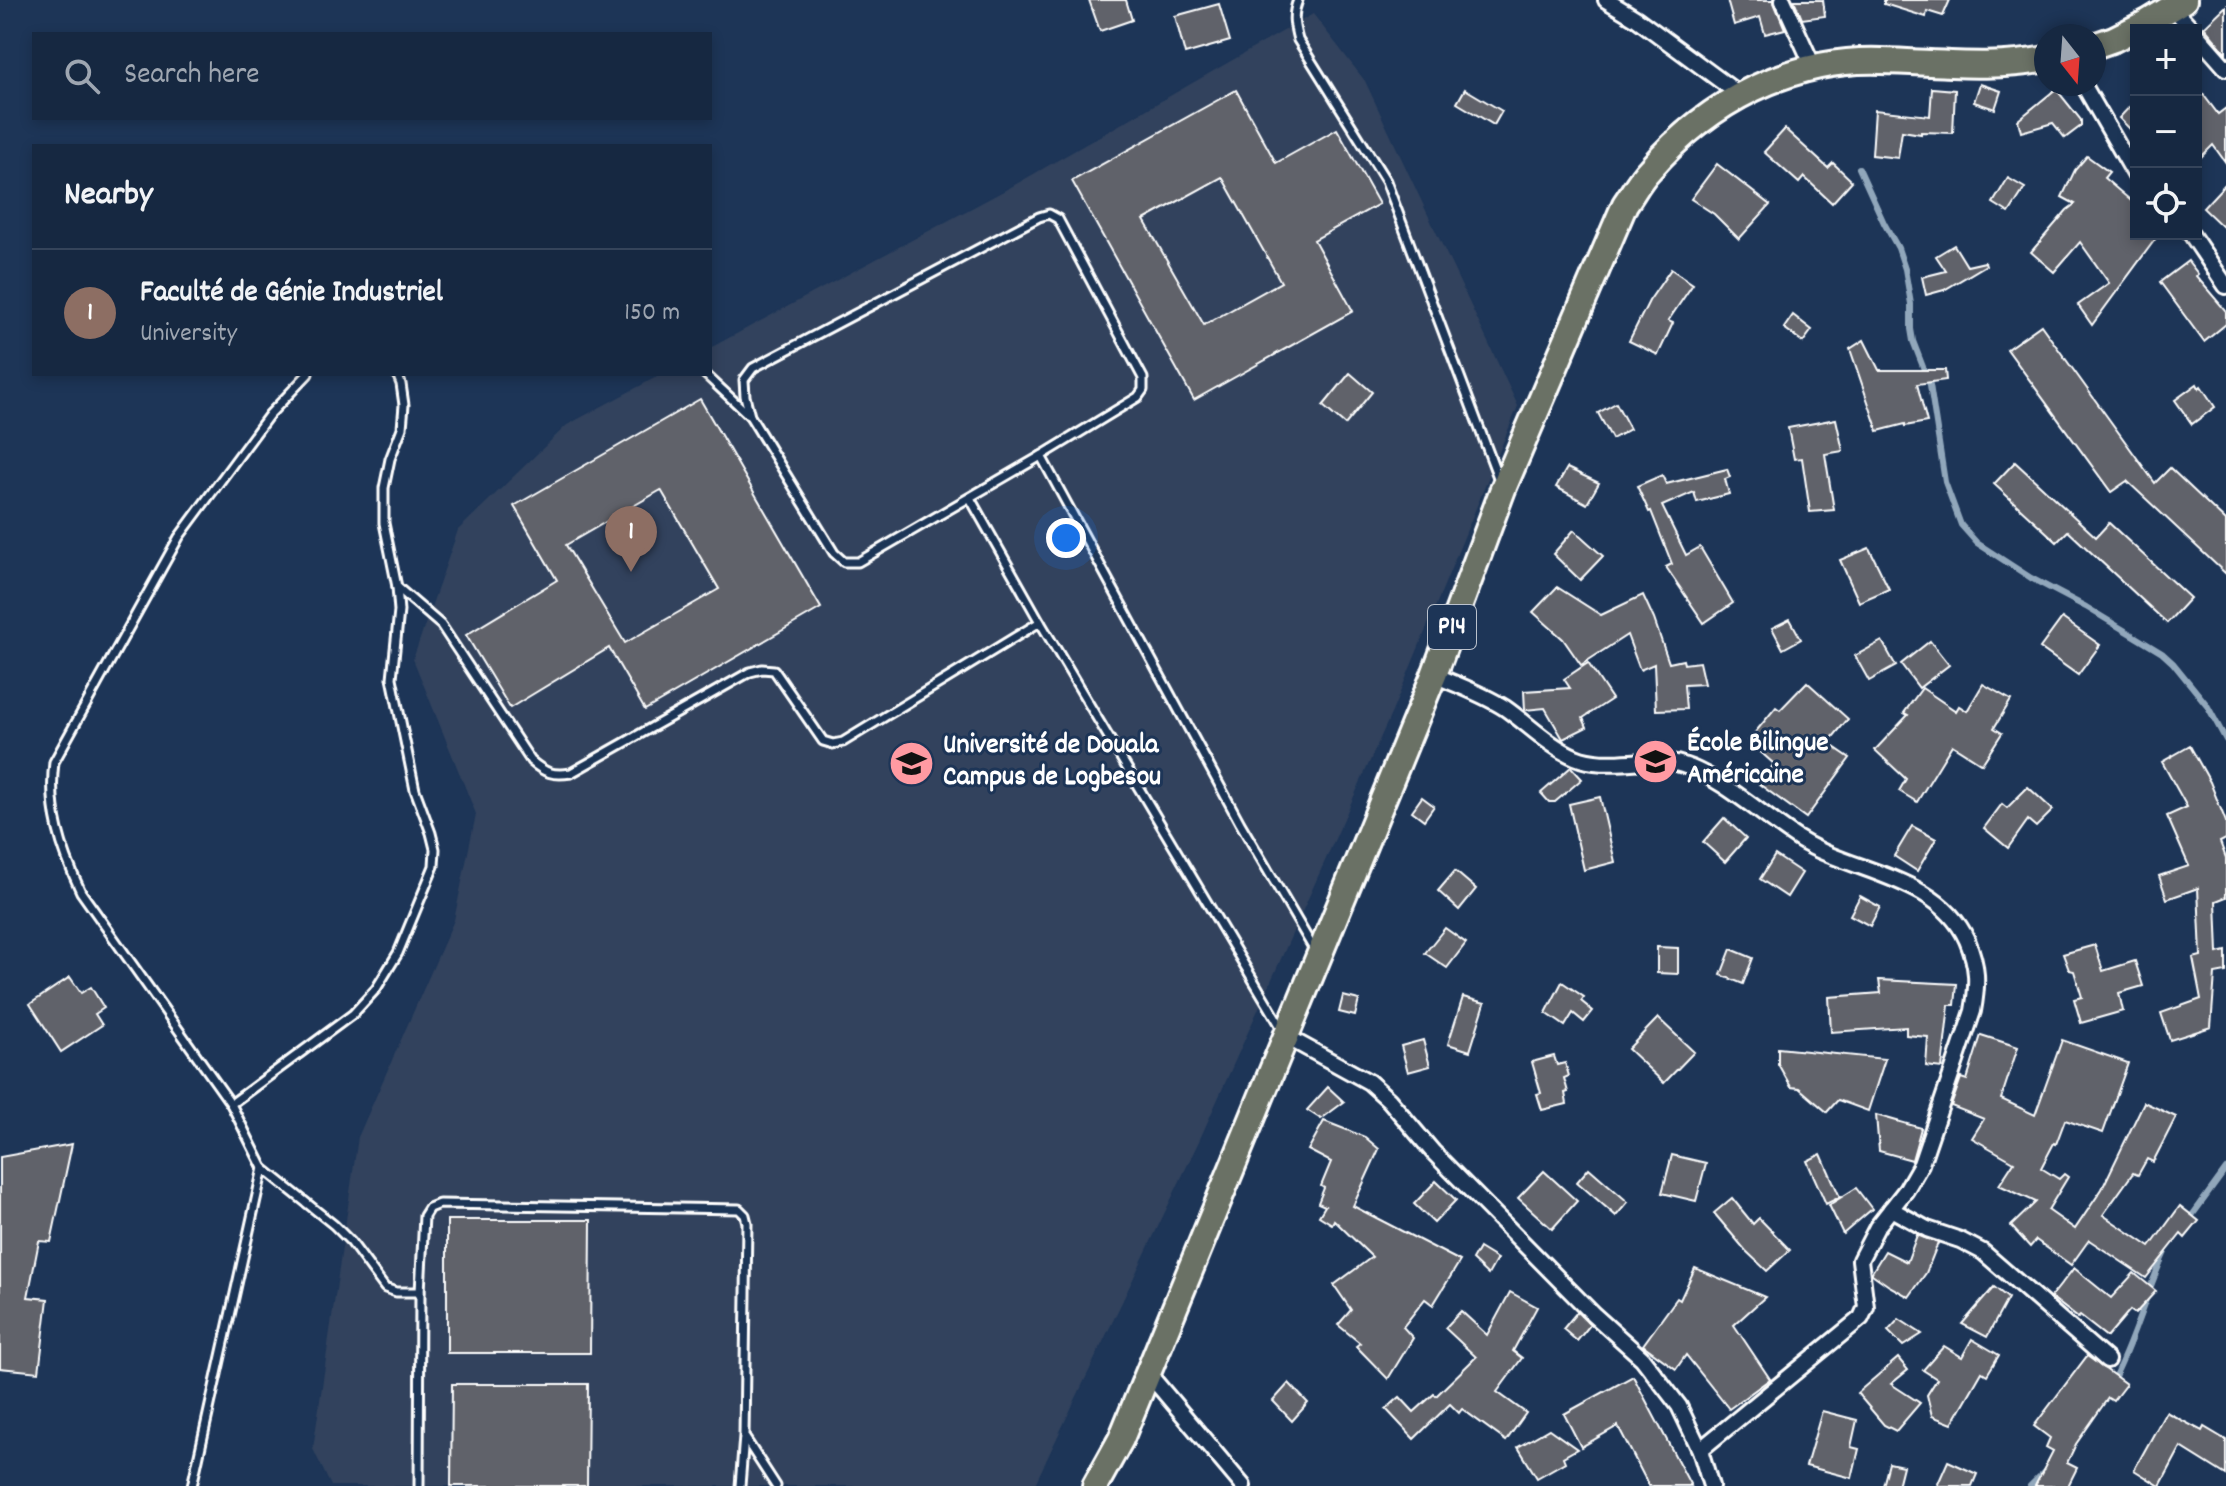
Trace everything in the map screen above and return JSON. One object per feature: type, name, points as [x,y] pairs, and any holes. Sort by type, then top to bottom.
[{"type":"main road","points":[[2106,42],[2148,22],[2177,3]]},
{"type":"main road","name":"P14","points":[[1095,1486],[1121,1439],[1354,874],[1434,675],[1503,489],[1625,204],[1648,171],[1675,142],[1740,95],[1777,78],[1813,66],[1847,61],[1988,66],[2034,62]]},
{"type":"street","points":[[1606,0],[1637,19],[1740,95]]},
{"type":"street","points":[[1783,0],[1813,66]]},
{"type":"street","points":[[2177,3],[2189,24]]},
{"type":"street","points":[[2202,41],[2226,68]]},
{"type":"street","points":[[2090,96],[2131,168]]},
{"type":"street","points":[[2195,240],[2226,286]]},
{"type":"street","points":[[1434,675],[1506,709],[1570,755],[1581,759],[1595,762],[1663,761],[1701,771],[1802,841],[1824,853],[1908,886],[1941,905],[1965,936],[1975,959],[1978,987],[1975,999],[1921,1164],[1906,1190],[1877,1227],[1860,1260],[1866,1307],[1861,1318],[1700,1450]]},
{"type":"street","points":[[1287,1037],[1369,1082],[1389,1100],[1433,1152],[1593,1314],[1642,1358],[1679,1406],[1700,1450],[1711,1486]]},
{"type":"street","points":[[1891,1209],[1927,1229],[1983,1252],[2107,1360]]},
{"type":"street","points":[[1148,1373],[1243,1486]]},
{"type":"lane","points":[[1298,0],[1293,12],[1298,40],[1386,181],[1503,489]]},
{"type":"lane","points":[[707,376],[750,416],[834,553],[844,562],[858,562],[1138,397],[1143,390],[1143,378],[1058,219],[1049,214],[753,368],[744,380],[750,416]]},
{"type":"lane","points":[[306,376],[269,415],[179,537],[54,762],[51,786],[68,865],[81,892],[231,1104],[263,1168],[334,1225],[351,1242],[385,1288],[396,1292],[420,1292]]},
{"type":"lane","points":[[231,1104],[353,1014],[376,989],[398,953],[434,866],[435,849],[415,790],[392,678],[399,611],[384,523],[384,488],[390,459],[402,428],[404,405],[398,376]]},
{"type":"lane","points":[[1041,456],[1240,823],[1318,956]]},
{"type":"lane","points":[[970,498],[1040,622],[1287,1037]]},
{"type":"lane","points":[[397,587],[441,625],[531,761],[543,772],[555,776],[571,773],[750,672],[762,669],[774,670],[823,741],[833,744],[843,742],[1040,622]]},
{"type":"lane","points":[[192,1486],[263,1168]]},
{"type":"lane","points":[[419,1486],[420,1292],[424,1216],[429,1208],[439,1204],[739,1209],[747,1223],[742,1485]]},
{"type":"lane","points":[[744,1436],[776,1486]]},
{"type":"shaded area","name":"Université de Douala Campus de Logbesou","points":[[1313,14],[1365,81],[1518,406],[1392,712],[1199,1141],[1034,1486],[331,1486],[313,1449],[358,1137],[454,920],[476,814],[413,659],[458,530],[567,425],[658,376],[712,376],[712,347],[1011,187]]},
{"type":"building","points":[[1089,0],[1126,0],[1132,20],[1100,31]]},
{"type":"building","points":[[1727,0],[1773,0],[1785,29],[1765,34],[1760,17],[1734,25]]},
{"type":"building","points":[[1794,0],[1823,0],[1825,16],[1802,19]]},
{"type":"building","points":[[1884,0],[1950,0],[1943,16],[1927,11],[1926,17],[1884,4]]},
{"type":"building","points":[[1219,4],[1230,41],[1185,54],[1175,16]]},
{"type":"building","points":[[2226,6],[2226,53],[2204,27]]},
{"type":"building","points":[[1980,84],[2001,91],[1995,109],[1974,102]]},
{"type":"building","points":[[1932,88],[1955,90],[1953,133],[1902,131],[1898,158],[1872,155],[1875,110],[1930,116]]},
{"type":"building","points":[[1465,89],[1502,111],[1494,125],[1457,103]]},
{"type":"building","points":[[1236,90],[1276,163],[1337,129],[1379,204],[1314,240],[1353,311],[1194,400],[1072,181]],"holes":[[[1222,177],[1281,282],[1204,325],[1144,220]]]},
{"type":"building","points":[[2202,93],[2218,114],[2226,108],[2226,163],[2213,145],[2202,156]]},
{"type":"building","points":[[2047,96],[2062,96],[2081,120],[2081,126],[2065,138],[2053,123],[2021,132],[2018,120]]},
{"type":"building","points":[[2130,106],[2130,129],[2119,118]]},
{"type":"building","points":[[1785,129],[1828,168],[1833,163],[1852,181],[1832,203],[1804,177],[1799,183],[1764,152]]},
{"type":"building","points":[[2087,156],[2109,172],[2104,178],[2130,200],[2130,240],[2155,240],[2092,325],[2078,305],[2109,283],[2080,242],[2054,272],[2031,252],[2075,204],[2062,197],[2075,170]]},
{"type":"building","points":[[1717,164],[1770,205],[1739,239],[1714,214],[1691,199]]},
{"type":"building","points":[[2008,178],[2025,188],[2009,213],[1993,203]]},
{"type":"building","points":[[2226,183],[2226,230],[2203,208]]},
{"type":"building","points":[[1954,245],[1967,266],[1985,262],[1986,265],[1944,290],[1926,295],[1922,277],[1946,271],[1936,256]]},
{"type":"building","points":[[2188,261],[2198,274],[2196,276],[2226,311],[2226,324],[2204,342],[2160,282]]},
{"type":"building","points":[[1671,269],[1693,284],[1668,321],[1673,323],[1658,355],[1629,341],[1649,301]]},
{"type":"building","points":[[1793,315],[1812,330],[1803,342],[1784,328]]},
{"type":"building","points":[[2041,325],[2155,483],[2170,468],[2226,521],[2226,574],[2127,481],[2111,492],[2007,349]]},
{"type":"building","points":[[1864,340],[1879,370],[1945,370],[1946,380],[1917,384],[1927,422],[1878,431],[1850,349]]},
{"type":"building","points":[[1350,373],[1372,392],[1345,425],[1323,406]]},
{"type":"building","points":[[2197,384],[2215,407],[2192,424],[2175,400]]},
{"type":"building","points":[[700,399],[821,608],[645,710],[609,648],[510,708],[466,635],[557,580],[514,506]],"holes":[[[661,490],[719,589],[625,643],[566,545]]]},
{"type":"building","points":[[1616,403],[1630,429],[1612,439],[1598,413]]},
{"type":"building","points":[[1836,419],[1843,451],[1825,454],[1834,510],[1810,512],[1802,458],[1794,459],[1788,428]]},
{"type":"building","points":[[2015,462],[2096,537],[2109,523],[2190,598],[2167,623],[2068,531],[2057,542],[1994,484]]},
{"type":"building","points":[[1567,468],[1599,483],[1587,504],[1556,487]]},
{"type":"building","points":[[1727,469],[1730,477],[1725,479],[1729,494],[1697,502],[1694,492],[1662,506],[1686,555],[1700,547],[1733,603],[1704,623],[1666,567],[1672,564],[1651,511],[1637,486],[1662,475],[1666,484]]},
{"type":"building","points":[[1574,530],[1603,556],[1580,580],[1553,554]]},
{"type":"building","points":[[1869,548],[1889,589],[1859,602],[1840,560]]},
{"type":"building","points":[[1557,587],[1601,615],[1643,595],[1669,663],[1683,660],[1684,664],[1699,662],[1704,684],[1684,685],[1686,709],[1656,710],[1654,664],[1640,670],[1627,635],[1581,665],[1563,639],[1533,612]]},
{"type":"building","points":[[2062,618],[2100,645],[2078,675],[2040,648]]},
{"type":"building","points":[[1790,619],[1801,639],[1783,649],[1772,628]]},
{"type":"building","points":[[1882,641],[1896,666],[1869,681],[1855,656]]},
{"type":"building","points":[[1930,641],[1949,665],[1919,688],[1901,664]]},
{"type":"building","points":[[1588,663],[1612,699],[1583,718],[1587,727],[1563,739],[1545,708],[1525,710],[1524,691],[1570,688],[1564,679]]},
{"type":"building","points":[[1807,682],[1848,719],[1828,743],[1850,758],[1806,818],[1759,784],[1774,764],[1748,741],[1776,707],[1780,710]]},
{"type":"building","points":[[1983,684],[2011,700],[1994,728],[2002,733],[1982,764],[1952,745],[1917,802],[1899,791],[1906,779],[1875,750],[1908,715],[1904,713],[1922,688],[1956,711],[1959,706],[1967,711]]},
{"type":"building","points":[[2190,746],[2210,782],[2226,822],[2226,839],[2220,842],[2226,858],[2226,897],[2216,901],[2218,953],[2226,951],[2226,972],[2215,974],[2211,1027],[2170,1040],[2161,1013],[2201,999],[2193,958],[2201,956],[2198,888],[2167,899],[2159,876],[2189,866],[2167,816],[2187,807],[2162,762]]},
{"type":"building","points":[[1571,767],[1582,779],[1555,802],[1549,802],[1541,793]]},
{"type":"building","points":[[2028,787],[2053,810],[2036,827],[2028,820],[2008,848],[1984,828],[2002,804],[2007,808]]},
{"type":"building","points":[[1422,797],[1434,806],[1424,820],[1412,811]]},
{"type":"building","points":[[1600,797],[1615,862],[1584,870],[1569,804]]},
{"type":"building","points":[[1724,818],[1746,838],[1725,862],[1703,842]]},
{"type":"building","points":[[1912,826],[1936,839],[1917,871],[1894,856]]},
{"type":"building","points":[[1775,855],[1802,873],[1787,897],[1760,879]]},
{"type":"building","points":[[1455,871],[1476,889],[1459,910],[1438,891]]},
{"type":"building","points":[[1860,896],[1880,907],[1870,926],[1850,915]]},
{"type":"building","points":[[1445,928],[1466,943],[1447,968],[1425,953]]},
{"type":"building","points":[[2095,945],[2103,971],[2135,961],[2143,986],[2119,993],[2123,1011],[2081,1023],[2074,999],[2082,997],[2074,971],[2069,970],[2063,954]]},
{"type":"building","points":[[1657,947],[1678,948],[1678,974],[1657,973]]},
{"type":"building","points":[[1731,949],[1753,958],[1743,984],[1721,975]]},
{"type":"building","points":[[70,977],[81,993],[91,987],[104,1008],[95,1014],[102,1025],[61,1052],[30,1004]]},
{"type":"building","points":[[1879,980],[1957,984],[1955,1005],[1949,1005],[1942,1068],[1926,1066],[1928,1037],[1906,1035],[1906,1027],[1831,1032],[1829,997],[1881,993]]},
{"type":"building","points":[[1562,982],[1584,997],[1581,1001],[1593,1011],[1584,1022],[1573,1013],[1565,1026],[1546,1013]]},
{"type":"building","points":[[1343,996],[1359,1000],[1355,1016],[1339,1012]]},
{"type":"building","points":[[1463,997],[1485,1003],[1470,1051],[1448,1044]]},
{"type":"building","points":[[1658,1018],[1694,1052],[1664,1083],[1628,1049]]},
{"type":"building","points":[[1981,1035],[2018,1047],[2001,1099],[2035,1115],[2062,1040],[2128,1063],[2103,1133],[2065,1120],[2056,1144],[2041,1168],[2059,1179],[2064,1174],[2068,1177],[2048,1210],[2075,1229],[2102,1189],[2144,1102],[2176,1117],[2153,1162],[2147,1159],[2138,1175],[2133,1173],[2103,1215],[2150,1247],[2180,1206],[2199,1221],[2185,1238],[2181,1234],[2146,1278],[2089,1240],[2071,1265],[2036,1240],[2030,1247],[2011,1226],[2036,1202],[1999,1185],[2014,1162],[1972,1138],[1984,1119],[1951,1106],[1961,1078],[1967,1080]]},
{"type":"building","points":[[1423,1040],[1430,1066],[1408,1072],[1401,1046]]},
{"type":"building","points":[[1778,1048],[1885,1059],[1868,1111],[1838,1100],[1827,1112],[1799,1088],[1791,1087],[1778,1064]]},
{"type":"building","points":[[1554,1056],[1557,1065],[1565,1063],[1569,1076],[1564,1078],[1567,1104],[1542,1110],[1537,1094],[1541,1093],[1532,1062]]},
{"type":"building","points":[[1328,1087],[1344,1102],[1321,1119],[1307,1110]]},
{"type":"building","points":[[1876,1115],[1921,1128],[1912,1160],[1879,1151]]},
{"type":"building","points":[[1324,1121],[1365,1137],[1379,1149],[1353,1206],[1460,1261],[1433,1305],[1425,1299],[1403,1327],[1413,1338],[1388,1379],[1356,1346],[1360,1343],[1338,1325],[1351,1310],[1334,1285],[1372,1257],[1334,1220],[1332,1224],[1319,1216],[1325,1206],[1318,1203],[1324,1188],[1321,1186],[1331,1162],[1308,1150]]},
{"type":"building","points":[[72,1144],[51,1242],[39,1241],[28,1297],[48,1299],[39,1372],[0,1368],[0,1157]]},
{"type":"building","points":[[1821,1154],[1840,1197],[1826,1204],[1807,1161]]},
{"type":"building","points":[[1672,1155],[1706,1163],[1696,1201],[1662,1193]]},
{"type":"building","points":[[1589,1168],[1628,1202],[1616,1216],[1577,1182]]},
{"type":"building","points":[[1544,1171],[1577,1201],[1552,1229],[1518,1198]]},
{"type":"building","points":[[1436,1181],[1456,1200],[1434,1223],[1414,1204]]},
{"type":"building","points":[[1856,1188],[1872,1209],[1843,1234],[1829,1205]]},
{"type":"building","points":[[1732,1198],[1753,1224],[1759,1218],[1790,1250],[1767,1271],[1714,1213]]},
{"type":"building","points":[[447,1220],[591,1220],[590,1353],[447,1353]]},
{"type":"building","points":[[1917,1235],[1938,1243],[1926,1273],[1909,1297],[1872,1272],[1885,1251],[1907,1262]]},
{"type":"building","points":[[1479,1248],[1497,1259],[1488,1275],[1472,1260]]},
{"type":"building","points":[[1695,1268],[1765,1297],[1734,1325],[1770,1379],[1729,1409],[1686,1355],[1676,1369],[1643,1345],[1677,1298],[1680,1300]]},
{"type":"building","points":[[2074,1268],[2111,1298],[2134,1273],[2156,1291],[2135,1314],[2130,1310],[2107,1337],[2051,1297]]},
{"type":"building","points":[[1994,1287],[2008,1298],[1987,1337],[1962,1324]]},
{"type":"building","points":[[1510,1292],[1537,1307],[1513,1351],[1522,1358],[1497,1392],[1526,1413],[1506,1441],[1462,1409],[1459,1413],[1450,1404],[1414,1439],[1386,1409],[1400,1397],[1414,1412],[1434,1394],[1436,1396],[1476,1357],[1445,1328],[1461,1311],[1487,1335]]},
{"type":"building","points":[[1577,1312],[1590,1325],[1577,1341],[1563,1329]]},
{"type":"building","points":[[1899,1319],[1922,1334],[1903,1346],[1888,1331]]},
{"type":"building","points":[[1972,1339],[1999,1355],[1987,1375],[1982,1372],[1952,1424],[1932,1416],[1927,1395],[1937,1379],[1923,1370],[1944,1346],[1962,1357]]},
{"type":"building","points":[[2087,1356],[2126,1384],[2113,1401],[2108,1398],[2076,1444],[2067,1463],[2077,1468],[2068,1486],[2035,1486],[2053,1451],[2046,1447],[2050,1438],[2034,1426]]},
{"type":"building","points":[[1898,1358],[1908,1370],[1891,1384],[1920,1403],[1896,1431],[1884,1425],[1857,1393]]},
{"type":"building","points":[[1633,1376],[1691,1486],[1649,1486],[1618,1426],[1581,1447],[1564,1414]]},
{"type":"building","points":[[1289,1383],[1308,1403],[1292,1421],[1273,1401]]},
{"type":"building","points":[[452,1384],[588,1384],[587,1486],[451,1486]]},
{"type":"building","points":[[1822,1411],[1857,1420],[1851,1447],[1859,1449],[1852,1478],[1806,1466]]},
{"type":"building","points":[[2166,1412],[2202,1431],[2204,1427],[2226,1440],[2226,1475],[2181,1447],[2160,1486],[2134,1470]]},
{"type":"building","points":[[1549,1429],[1577,1449],[1563,1457],[1565,1462],[1537,1478],[1518,1447]]},
{"type":"building","points":[[1948,1461],[1977,1474],[1972,1486],[1937,1486]]},
{"type":"building","points":[[1889,1463],[1903,1466],[1898,1486],[1883,1486]]},
{"type":"waterway","points":[[1859,168],[1905,269],[1913,341],[1930,385],[1945,482],[1961,525],[1977,543],[2031,578],[2162,653],[2207,705],[2226,740]]},
{"type":"waterway","points":[[2188,1221],[2226,1169]]},
{"type":"waterway","points":[[2112,1382],[2165,1252]]},
{"type":"waterway","points":[[2030,1486],[2045,1471]]},
{"type":"place","name":"Faculté de Génie Industriel","points":[[631,572]]},
{"type":"place","name":"École Bilingue Américaine","points":[[1656,761]]},
{"type":"place","name":"Université de Douala Campus de Logbesou","points":[[912,763]]}]
